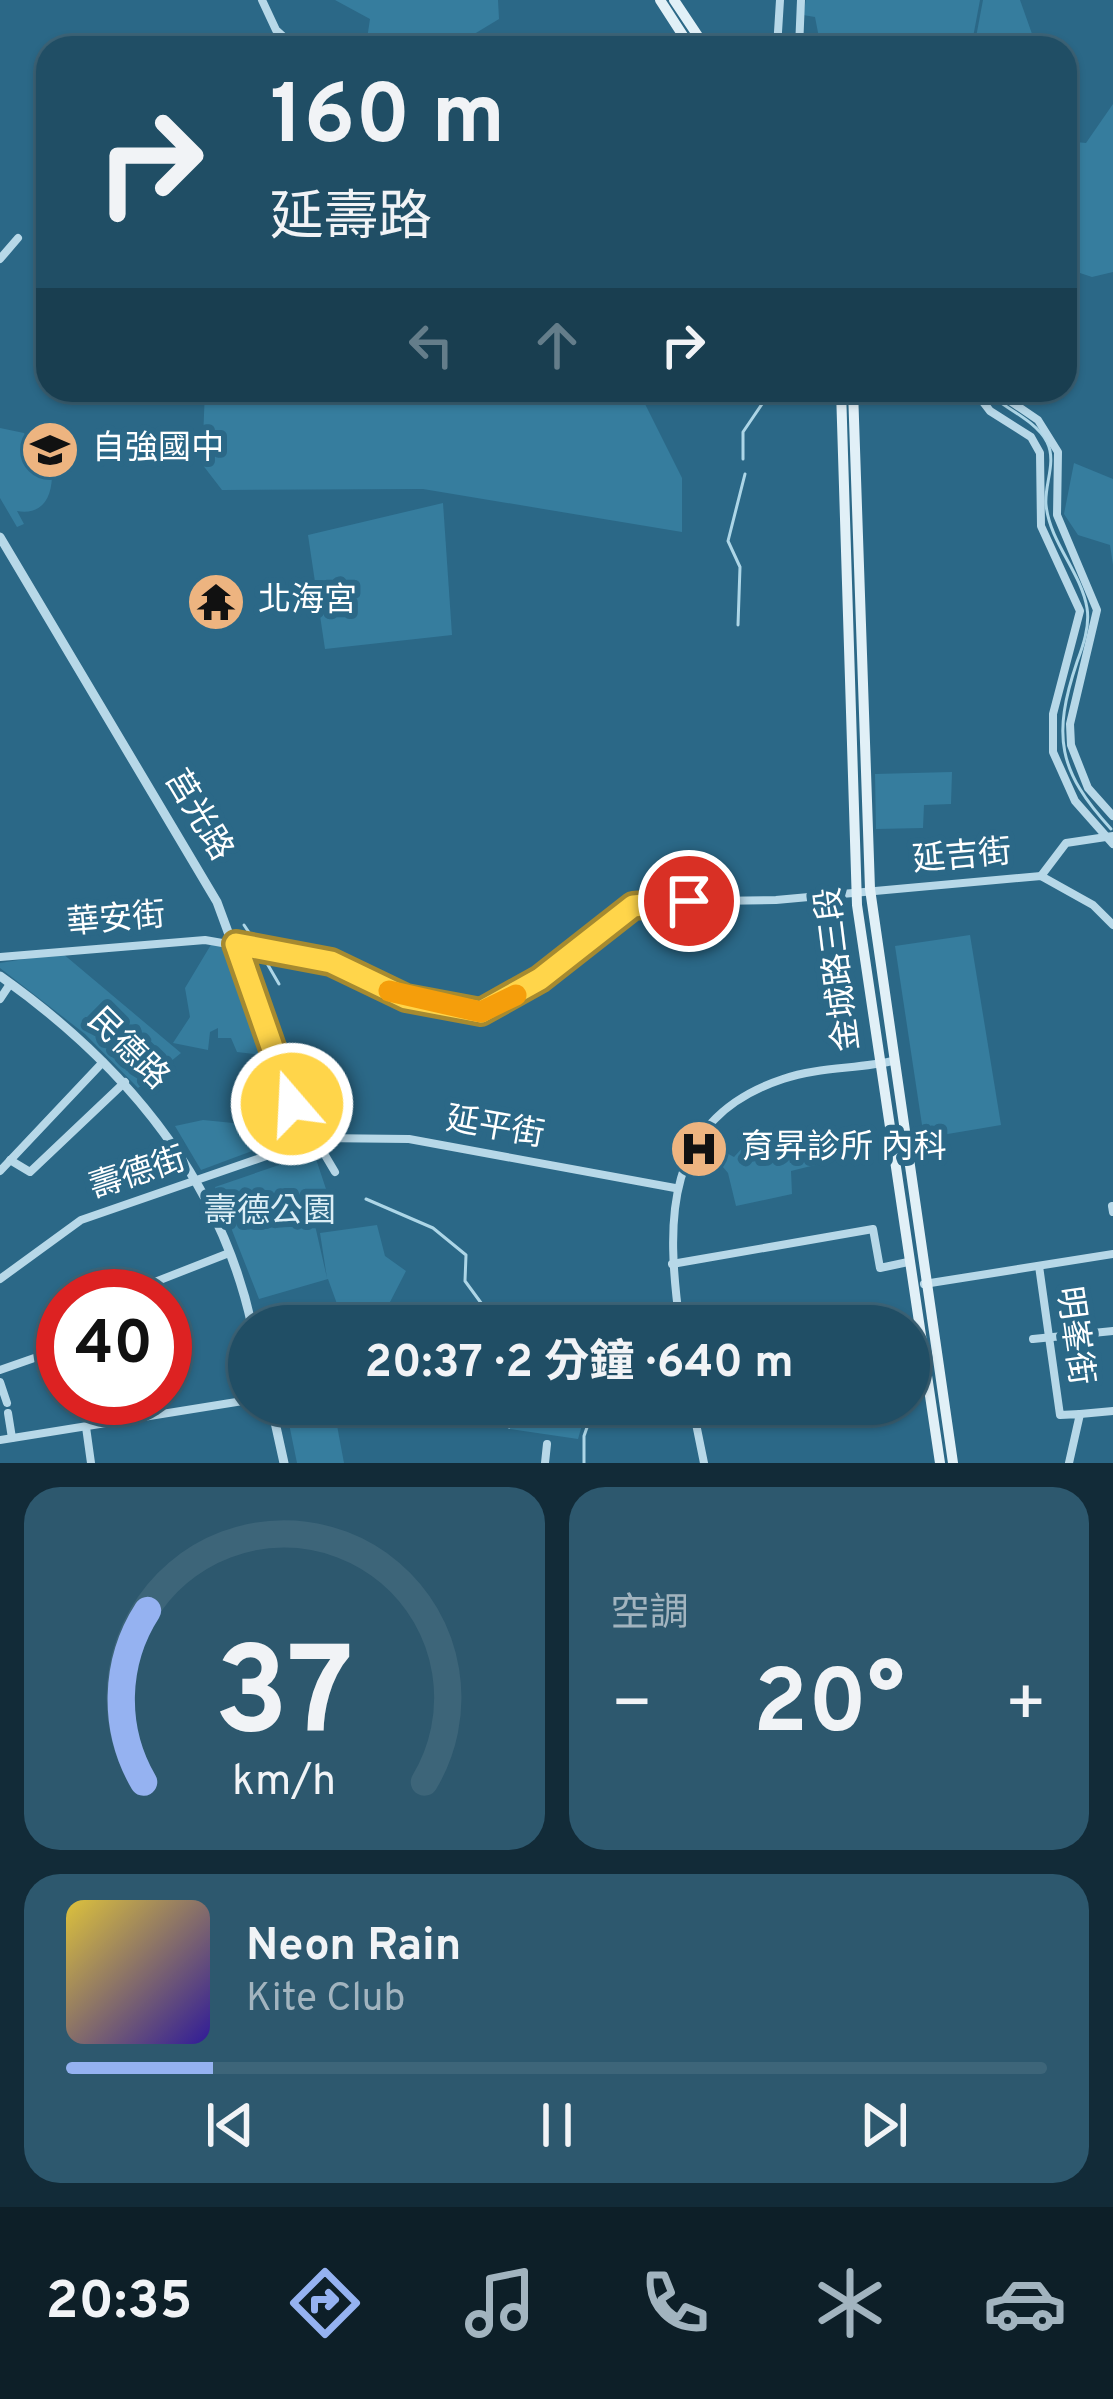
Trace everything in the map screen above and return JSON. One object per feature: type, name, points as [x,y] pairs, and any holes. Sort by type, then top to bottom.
[{"type":"main road","points":[[660,0],[683,36]]},
{"type":"main road","points":[[674,0],[698,36]]},
{"type":"main road","points":[[842,402],[850,464]]},
{"type":"main road","points":[[850,464],[853,402]]},
{"type":"main road","name":"金城路三段","points":[[850,464],[863,890],[878,1064],[940,1463]]},
{"type":"main road","name":"金城路三段","points":[[863,890],[952,1463]]},
{"type":"street","points":[[262,0],[283,36]]},
{"type":"street","points":[[778,36],[780,0]]},
{"type":"street","points":[[800,36],[801,0]]},
{"type":"street","points":[[0,259],[18,238]]},
{"type":"street","points":[[987,402],[1038,448],[1041,526],[1077,595],[1080,611],[1053,714],[1053,752],[1085,814],[1111,840]]},
{"type":"street","points":[[1012,402],[1038,420],[1054,441],[1061,531],[1097,610],[1070,724],[1078,770],[1113,816]]},
{"type":"street","points":[[1038,448],[1054,441]]},
{"type":"street","name":"莒光路","points":[[0,537],[204,878],[236,944],[311,1142]]},
{"type":"street","points":[[1085,814],[1099,800]]},
{"type":"street","points":[[1041,876],[1066,843],[1111,840]]},
{"type":"street","name":"延吉街","points":[[236,944],[331,962],[406,998],[481,1012],[540,979],[641,902],[776,900],[1041,876],[1093,905],[1113,926]]},
{"type":"street","name":"華安街","points":[[0,957],[158,939],[236,944]]},
{"type":"street","points":[[0,999],[5,980]]},
{"type":"street","name":"民德路","points":[[5,980],[127,1081],[198,1181],[246,1305]]},
{"type":"street","points":[[0,1171],[104,1061]]},
{"type":"street","points":[[677,1305],[672,1264],[676,1188],[710,1130],[751,1094],[804,1073],[893,1061]]},
{"type":"street","points":[[10,1160],[29,1172],[127,1081]]},
{"type":"street","name":"延平街","points":[[311,1142],[409,1139],[676,1188]]},
{"type":"street","points":[[311,1142],[334,1172]]},
{"type":"street","name":"壽德街","points":[[0,1279],[81,1220],[311,1142]]},
{"type":"street","points":[[672,1264],[873,1228],[880,1268],[908,1262]]},
{"type":"street","points":[[188,1269],[229,1253]]},
{"type":"street","points":[[914,1292],[927,1284],[1113,1254]]},
{"type":"street","name":"明峯街","points":[[1039,1266],[1060,1414],[1080,1414],[1069,1463]]},
{"type":"street","points":[[1033,1339],[1113,1331]]},
{"type":"street","points":[[0,1370],[36,1357]]},
{"type":"street","points":[[0,1382],[12,1438]]},
{"type":"street","points":[[0,1440],[228,1403]]},
{"type":"street","points":[[1080,1414],[1113,1411]]},
{"type":"street","points":[[276,1425],[284,1463]]},
{"type":"street","points":[[696,1425],[704,1463]]},
{"type":"street","points":[[86,1427],[91,1463]]},
{"type":"street","points":[[545,1463],[547,1444]]},
{"type":"green space","points":[[335,0],[498,0],[499,19],[471,36],[367,36],[370,19]]},
{"type":"green space","points":[[806,0],[980,0],[973,36],[819,36],[815,17],[803,15]]},
{"type":"green space","points":[[983,0],[1020,0],[1033,36],[976,36]]},
{"type":"green space","points":[[1113,104],[1113,272],[1092,277],[1077,272],[1077,142],[1086,143]]},
{"type":"green space","points":[[205,402],[644,402],[682,478],[682,532],[423,489],[222,490],[202,464]]},
{"type":"green space","points":[[0,428],[24,433],[52,477],[43,504],[32,511],[17,511],[24,524],[17,527],[0,498]]},
{"type":"green space","points":[[1074,463],[1113,479],[1113,565],[1110,545],[1078,535],[1064,514]]},
{"type":"green space","points":[[443,503],[452,635],[325,649],[308,535]]},
{"type":"green space","points":[[952,772],[951,804],[924,805],[923,828],[876,829],[875,774]]},
{"type":"green space","points":[[970,935],[1001,1125],[924,1138],[895,946]]},
{"type":"green space","points":[[212,943],[229,945],[262,1055],[237,1052],[231,1038],[218,1038],[218,1028],[210,1032],[208,1050],[173,1043],[190,1017],[185,988]]},
{"type":"green space","points":[[62,953],[181,1053],[138,1088],[85,1034],[0,968],[0,963]]},
{"type":"green space","name":"壽德公園","points":[[203,1120],[285,1128],[287,1138],[201,1170],[175,1126]]},
{"type":"green space","points":[[756,1133],[786,1144],[790,1163],[814,1160],[815,1165],[791,1171],[792,1194],[736,1206],[728,1173],[707,1148],[710,1144],[734,1157]]},
{"type":"green space","name":"壽德公園","points":[[314,1153],[328,1195],[309,1199],[327,1278],[320,1233],[377,1225],[385,1256],[406,1271],[392,1305],[337,1305],[328,1279],[259,1299],[215,1187]]},
{"type":"green space","points":[[289,1425],[337,1425],[344,1463],[297,1463]]},
{"type":"green space","points":[[501,1425],[582,1425],[578,1439]]},
{"type":"waterway","points":[[743,459],[743,432],[763,402]]},
{"type":"waterway","points":[[1001,402],[1035,427],[1050,450],[1049,519],[1079,582],[1088,615],[1064,711],[1065,751],[1080,789],[1111,829]]},
{"type":"waterway","points":[[738,625],[740,567],[728,541],[745,474]]},
{"type":"waterway","points":[[244,925],[252,937]]},
{"type":"waterway","points":[[261,953],[279,984]]},
{"type":"waterway","points":[[322,1133],[324,1075]]},
{"type":"waterway","points":[[366,1199],[433,1228],[466,1255],[465,1281],[483,1305]]},
{"type":"waterway","points":[[584,1463],[588,1425]]},
{"type":"slow traffic","points":[[389,991],[481,1012],[516,995]]},
{"type":"place","name":"自強國中","points":[[50,450]]},
{"type":"place","name":"北海宮","points":[[216,602]]},
{"type":"place","name":"育昇診所 內科","points":[[699,1149]]},
{"type":"route","points":[[292,1104],[236,944],[331,962],[406,998],[481,1012],[540,979],[633,906],[647,901],[689,901]]}]
